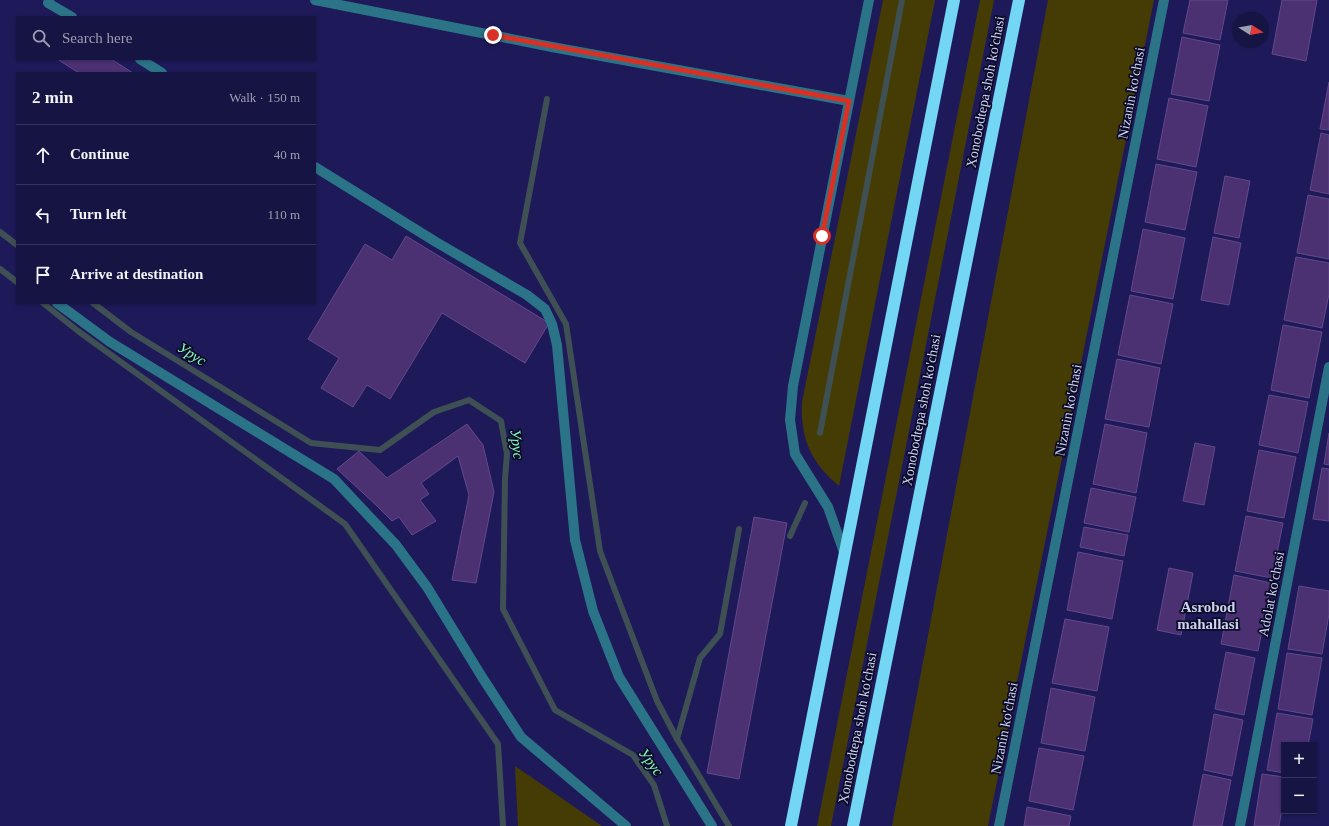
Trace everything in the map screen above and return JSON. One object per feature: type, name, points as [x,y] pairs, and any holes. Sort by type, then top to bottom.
[{"type":"highway","points":[[791,826],[954,0]]},
{"type":"highway","name":"Xonobodtepa shoh ko'chasi","points":[[852,826],[1019,0]]},
{"type":"street","points":[[49,0],[48,3],[70,16]]},
{"type":"street","points":[[315,0],[560,48],[849,101]]},
{"type":"street","points":[[845,555],[828,507],[795,454],[790,420],[793,386],[869,0]]},
{"type":"street","name":"Nizanin ko'chasi","points":[[999,826],[1164,0]]},
{"type":"street","points":[[142,60],[160,72]]},
{"type":"street","points":[[316,168],[436,242],[528,295],[545,309],[552,324],[557,345],[576,540],[593,611],[619,677],[712,826]]},
{"type":"street","points":[[58,304],[110,342],[334,480],[396,545],[427,587],[482,677],[521,736],[626,826]]},
{"type":"street","name":"Adolat ko'chasi","points":[[1240,826],[1329,367]]},
{"type":"shaded area","points":[[883,0],[935,0],[839,486],[821,468],[809,449],[803,427],[802,402]]},
{"type":"shaded area","points":[[980,0],[994,0],[831,826],[817,826]]},
{"type":"shaded area","points":[[1048,0],[1154,0],[988,826],[892,826]]},
{"type":"shaded area","points":[[515,766],[602,826],[518,826]]},
{"type":"building","points":[[1190,0],[1228,0],[1220,40],[1183,33]]},
{"type":"building","points":[[1282,0],[1317,0],[1306,61],[1272,54]]},
{"type":"building","points":[[1182,37],[1220,45],[1209,101],[1171,94]]},
{"type":"building","points":[[59,60],[113,60],[131,72],[77,72]]},
{"type":"building","points":[[1329,82],[1329,130],[1320,129]]},
{"type":"building","points":[[1169,98],[1208,106],[1196,167],[1157,159]]},
{"type":"building","points":[[1321,133],[1329,135],[1329,194],[1310,190]]},
{"type":"building","points":[[1156,164],[1197,172],[1185,230],[1145,222]]},
{"type":"building","points":[[1225,176],[1250,181],[1239,238],[1214,233]]},
{"type":"building","points":[[1308,195],[1329,199],[1329,259],[1297,253]]},
{"type":"building","points":[[1143,229],[1185,238],[1173,299],[1131,291]]},
{"type":"building","points":[[406,236],[549,323],[525,363],[442,313],[390,399],[367,385],[353,407],[321,388],[339,358],[308,339],[365,244],[392,260]]},
{"type":"building","points":[[1213,237],[1241,243],[1229,305],[1201,300]]},
{"type":"building","points":[[1296,257],[1329,263],[1329,294],[1322,328],[1284,320]]},
{"type":"building","points":[[1130,295],[1173,304],[1161,364],[1118,355]]},
{"type":"building","points":[[1283,325],[1322,332],[1309,398],[1271,390]]},
{"type":"building","points":[[1117,359],[1160,368],[1149,427],[1105,419]]},
{"type":"building","points":[[1269,395],[1308,402],[1298,453],[1259,445]]},
{"type":"building","points":[[467,424],[483,445],[494,492],[476,583],[452,580],[469,495],[458,456],[421,483],[429,494],[420,500],[436,521],[412,535],[399,517],[392,521],[337,469],[359,451],[387,478]]},
{"type":"building","points":[[1105,424],[1147,433],[1136,493],[1093,484]]},
{"type":"building","points":[[1329,433],[1329,465],[1324,464]]},
{"type":"building","points":[[1195,443],[1215,447],[1204,505],[1183,501]]},
{"type":"building","points":[[1259,450],[1296,457],[1284,518],[1247,511]]},
{"type":"building","points":[[1322,468],[1329,469],[1329,521],[1313,519]]},
{"type":"building","points":[[1091,488],[1136,497],[1129,532],[1084,523]]},
{"type":"building","points":[[1246,516],[1283,523],[1272,578],[1235,571]]},
{"type":"building","points":[[754,517],[787,523],[739,779],[707,773]]},
{"type":"building","points":[[1084,527],[1128,535],[1124,556],[1080,547]]},
{"type":"building","points":[[1078,552],[1123,561],[1112,619],[1067,610]]},
{"type":"building","points":[[1169,568],[1193,573],[1181,635],[1157,630]]},
{"type":"building","points":[[1234,575],[1271,583],[1258,651],[1221,644]]},
{"type":"building","points":[[1299,586],[1329,591],[1329,614],[1322,654],[1288,649]]},
{"type":"building","points":[[1065,619],[1109,627],[1097,691],[1052,683]]},
{"type":"building","points":[[1226,652],[1255,658],[1244,715],[1215,709]]},
{"type":"building","points":[[1287,653],[1322,658],[1312,715],[1278,709]]},
{"type":"building","points":[[1051,688],[1095,697],[1085,751],[1041,743]]},
{"type":"building","points":[[1277,713],[1313,719],[1309,742],[1281,742],[1281,772],[1267,770]]},
{"type":"building","points":[[1214,714],[1243,720],[1232,776],[1204,770]]},
{"type":"building","points":[[1039,748],[1084,756],[1073,810],[1029,801]]},
{"type":"building","points":[[1203,774],[1231,780],[1222,826],[1193,826]]},
{"type":"building","points":[[1262,774],[1281,777],[1281,814],[1279,826],[1254,826]]},
{"type":"building","points":[[1027,807],[1071,816],[1069,826],[1024,826]]},
{"type":"waterway","points":[[820,433],[902,0]]},
{"type":"waterway","points":[[547,99],[520,243],[566,324],[600,551],[657,701],[677,739],[729,826]]},
{"type":"waterway","name":"Урус","points":[[0,232],[16,244]]},
{"type":"waterway","points":[[0,269],[16,281]]},
{"type":"waterway","points":[[44,304],[78,331],[345,524],[498,744],[503,826]]},
{"type":"waterway","name":"Урус","points":[[94,304],[131,332],[311,443],[380,450],[434,412],[469,400],[501,421],[507,454],[505,479],[503,609],[555,710],[633,755],[654,785],[667,826]]},
{"type":"waterway","points":[[790,536],[805,503]]},
{"type":"waterway","points":[[677,739],[700,658],[720,634],[739,529]]},
{"type":"district","name":"Asrobod mahallasi","points":[[1208,616]]},
{"type":"route","points":[[493,35],[849,101],[822,236]]}]
